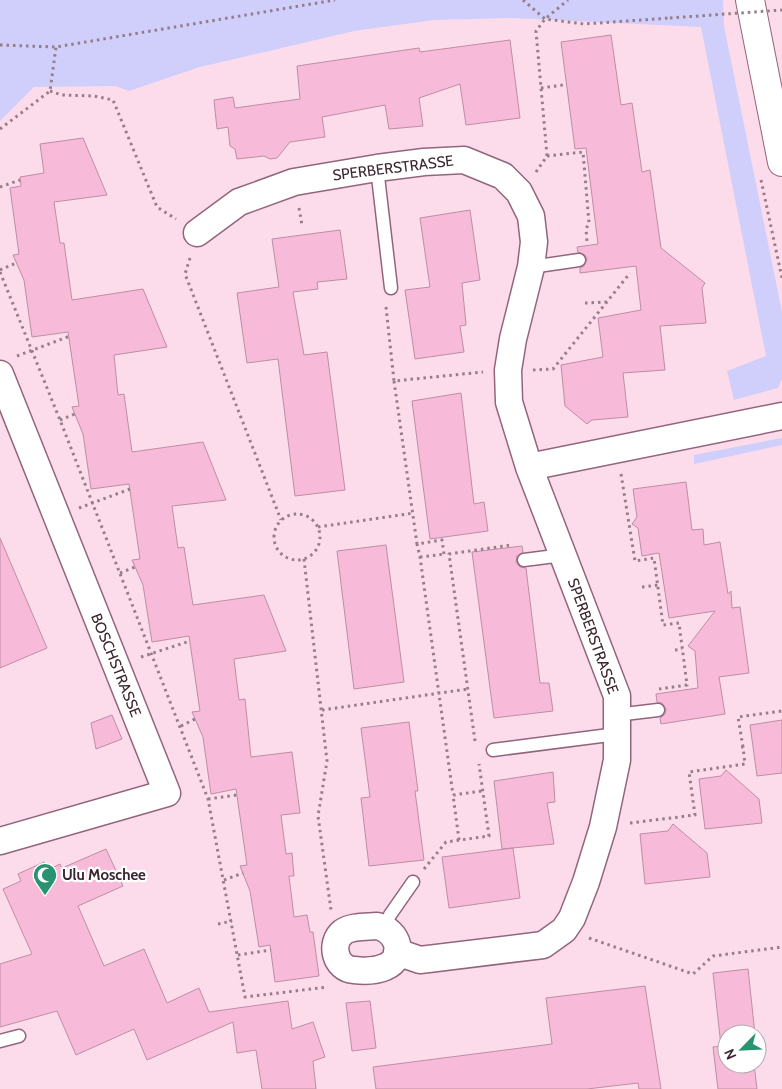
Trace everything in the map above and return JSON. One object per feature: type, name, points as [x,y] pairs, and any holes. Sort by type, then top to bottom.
[{"type":"main road","points":[[750,0],[782,162]]},
{"type":"street","name":"SPERBERSTRASSE","points":[[197,233],[239,202],[294,182],[424,162],[464,160],[503,176],[519,192],[532,216],[534,242],[531,267],[517,320],[508,371],[509,402],[529,467],[563,555],[616,715],[617,760],[603,827],[586,882],[572,918],[564,930],[543,945],[420,960],[397,952]]},
{"type":"street","name":"BOSCHSTRASSE","points":[[0,841],[167,794],[57,516],[8,365]]},
{"type":"street","points":[[529,467],[782,416]]},
{"type":"street","points":[[377,926],[384,928],[395,937],[398,944],[395,959],[384,968],[352,970],[346,968],[337,958],[336,944],[344,932],[350,929],[377,926]]},
{"type":"lane","points":[[376,168],[391,288]]},
{"type":"lane","points":[[531,267],[579,260]]},
{"type":"lane","points":[[524,560],[563,555]]},
{"type":"lane","points":[[493,750],[616,715],[658,710]]},
{"type":"lane","points":[[384,928],[390,915],[413,882]]},
{"type":"lane","points":[[0,1041],[19,1036]]},
{"type":"path","points":[[0,45],[56,47],[335,0]]},
{"type":"path","points":[[523,0],[545,19],[584,24],[782,10]]},
{"type":"path","points":[[519,192],[547,156],[536,31],[545,19],[568,0]]},
{"type":"path","points":[[0,129],[50,91],[56,47]]},
{"type":"path","points":[[541,88],[563,85]]},
{"type":"path","points":[[50,91],[62,95],[94,96],[113,100],[156,207],[197,233],[185,274],[281,520]]},
{"type":"path","points":[[547,156],[583,152],[584,187],[589,223],[586,229],[587,243]]},
{"type":"path","points":[[0,187],[20,180]]},
{"type":"path","points":[[16,263],[0,271],[181,726],[208,799],[246,997],[345,984],[352,970]]},
{"type":"path","points":[[394,381],[553,369],[630,273]]},
{"type":"path","points":[[391,288],[385,297],[394,381],[459,840]]},
{"type":"path","points":[[585,304],[607,302]]},
{"type":"path","points":[[8,365],[32,350],[70,336]]},
{"type":"path","points":[[60,420],[75,414]]},
{"type":"path","points":[[616,715],[687,685],[679,623],[663,625],[654,558],[635,561],[618,450]]},
{"type":"path","points":[[57,516],[130,488]]},
{"type":"path","points":[[318,528],[414,513]]},
{"type":"path","points":[[301,514],[314,521],[318,528],[320,535],[317,549],[304,559],[290,559],[278,549],[274,542],[276,526],[287,516],[301,514]]},
{"type":"path","points":[[622,525],[628,524]]},
{"type":"path","points":[[417,544],[442,540],[444,554]]},
{"type":"path","points":[[420,557],[518,544]]},
{"type":"path","points":[[413,882],[446,842],[489,836],[449,554]]},
{"type":"path","points":[[304,559],[327,761],[318,816],[332,915],[339,938]]},
{"type":"path","points":[[119,574],[135,567]]},
{"type":"path","points":[[642,587],[658,585]]},
{"type":"path","points":[[117,666],[190,641]]},
{"type":"path","points":[[675,650],[682,649]]},
{"type":"path","points":[[322,710],[468,689]]},
{"type":"path","points":[[603,827],[695,815],[689,772],[745,764],[738,717],[782,710]]},
{"type":"path","points":[[181,726],[195,719]]},
{"type":"path","points":[[738,748],[743,747]]},
{"type":"path","points":[[477,753],[493,750]]},
{"type":"path","points":[[453,795],[482,791]]},
{"type":"path","points":[[208,799],[237,795]]},
{"type":"path","points":[[224,880],[243,873]]},
{"type":"path","points":[[218,924],[232,921]]},
{"type":"path","points":[[564,930],[693,974],[713,956],[782,947]]},
{"type":"path","points":[[238,955],[271,950]]},
{"type":"shaded area","points":[[0,0],[723,0],[724,26],[782,312],[782,379],[778,388],[734,400],[727,371],[766,356],[701,27],[512,18],[434,20],[354,31],[200,67],[129,91],[115,86],[34,87],[0,121]]},
{"type":"shaded area","points":[[782,438],[782,445],[694,464],[694,455]]},
{"type":"building","points":[[611,35],[621,105],[632,103],[642,172],[650,170],[661,248],[705,283],[702,288],[706,323],[660,326],[665,370],[623,373],[628,417],[592,420],[587,424],[565,406],[561,365],[603,357],[598,318],[641,310],[636,266],[580,273],[580,268],[584,266],[587,259],[585,255],[578,252],[577,247],[598,244],[586,148],[575,149],[561,42]]},
{"type":"building","points":[[510,40],[520,118],[466,125],[460,84],[419,98],[423,126],[389,129],[385,105],[322,117],[325,137],[290,142],[277,158],[270,159],[264,156],[237,159],[235,149],[230,146],[228,127],[217,129],[214,100],[233,97],[235,108],[300,99],[297,66],[419,48],[420,52]]},
{"type":"building","points":[[83,138],[107,195],[54,202],[60,243],[64,243],[72,300],[143,289],[167,347],[114,355],[118,395],[124,394],[132,452],[203,442],[226,500],[172,506],[178,548],[184,547],[193,605],[264,595],[286,651],[234,659],[239,700],[245,699],[251,757],[292,752],[300,813],[281,815],[286,854],[292,853],[294,876],[289,876],[294,917],[307,915],[310,932],[313,932],[319,976],[275,982],[270,945],[259,947],[250,891],[240,866],[247,865],[236,789],[211,794],[203,737],[192,712],[200,711],[189,636],[152,642],[143,585],[132,560],[140,559],[129,484],[91,489],[83,434],[72,407],[79,406],[68,332],[32,337],[24,280],[13,255],[19,254],[10,188],[21,186],[20,177],[44,173],[40,144]]},
{"type":"building","points":[[470,210],[480,280],[462,283],[466,325],[460,326],[464,352],[415,359],[405,290],[430,287],[420,218]]},
{"type":"building","points":[[340,230],[347,279],[317,282],[318,289],[293,292],[304,355],[327,352],[345,490],[295,496],[278,359],[247,363],[237,293],[279,287],[272,239]]},
{"type":"building","points":[[461,393],[474,504],[484,502],[488,531],[430,539],[412,401]]},
{"type":"building","points":[[686,482],[692,530],[703,529],[704,545],[720,542],[728,594],[731,591],[732,608],[740,607],[749,673],[719,677],[725,714],[661,724],[660,718],[665,714],[666,709],[662,703],[657,702],[656,694],[698,688],[695,651],[688,646],[715,611],[669,618],[659,553],[642,556],[638,528],[632,524],[637,517],[633,489]]},
{"type":"building","points":[[0,538],[47,648],[0,668]]},
{"type":"building","points":[[386,545],[404,682],[354,689],[337,551]]},
{"type":"building","points":[[522,546],[523,552],[517,556],[516,562],[520,567],[526,568],[540,683],[549,683],[553,711],[494,718],[472,552]]},
{"type":"building","points":[[112,715],[122,739],[96,749],[91,723]]},
{"type":"building","points":[[782,720],[782,773],[757,776],[750,725]]},
{"type":"building","points":[[409,722],[424,860],[369,866],[361,798],[370,797],[361,728]]},
{"type":"building","points":[[726,770],[759,799],[762,823],[705,829],[699,779],[721,776]]},
{"type":"building","points":[[553,772],[555,802],[547,803],[554,844],[502,849],[494,781]]},
{"type":"building","points":[[673,824],[707,853],[710,877],[645,884],[640,834],[668,831]]},
{"type":"building","points":[[513,848],[520,898],[449,908],[442,857]]},
{"type":"building","points":[[106,849],[123,886],[78,906],[104,966],[144,949],[167,1003],[199,988],[209,1012],[288,1001],[292,1029],[313,1022],[325,1057],[313,1061],[316,1089],[262,1089],[256,1050],[237,1053],[233,1022],[147,1060],[134,1029],[76,1055],[57,1011],[0,1027],[0,964],[32,954],[3,889],[21,881],[18,874],[44,862],[48,870],[60,864],[62,868]]},
{"type":"building","points":[[748,969],[754,1024],[719,1024],[713,973]]},
{"type":"building","points":[[645,986],[661,1089],[639,1089],[638,1083],[587,1089],[376,1089],[373,1067],[552,1044],[546,998]]},
{"type":"building","points":[[370,1001],[376,1048],[352,1051],[346,1003]]},
{"type":"building","points":[[717,1046],[717,1074],[755,1074],[757,1089],[718,1089],[713,1047]]},
{"type":"place","name":"Ulu Moschee","points":[[45,896]]}]
